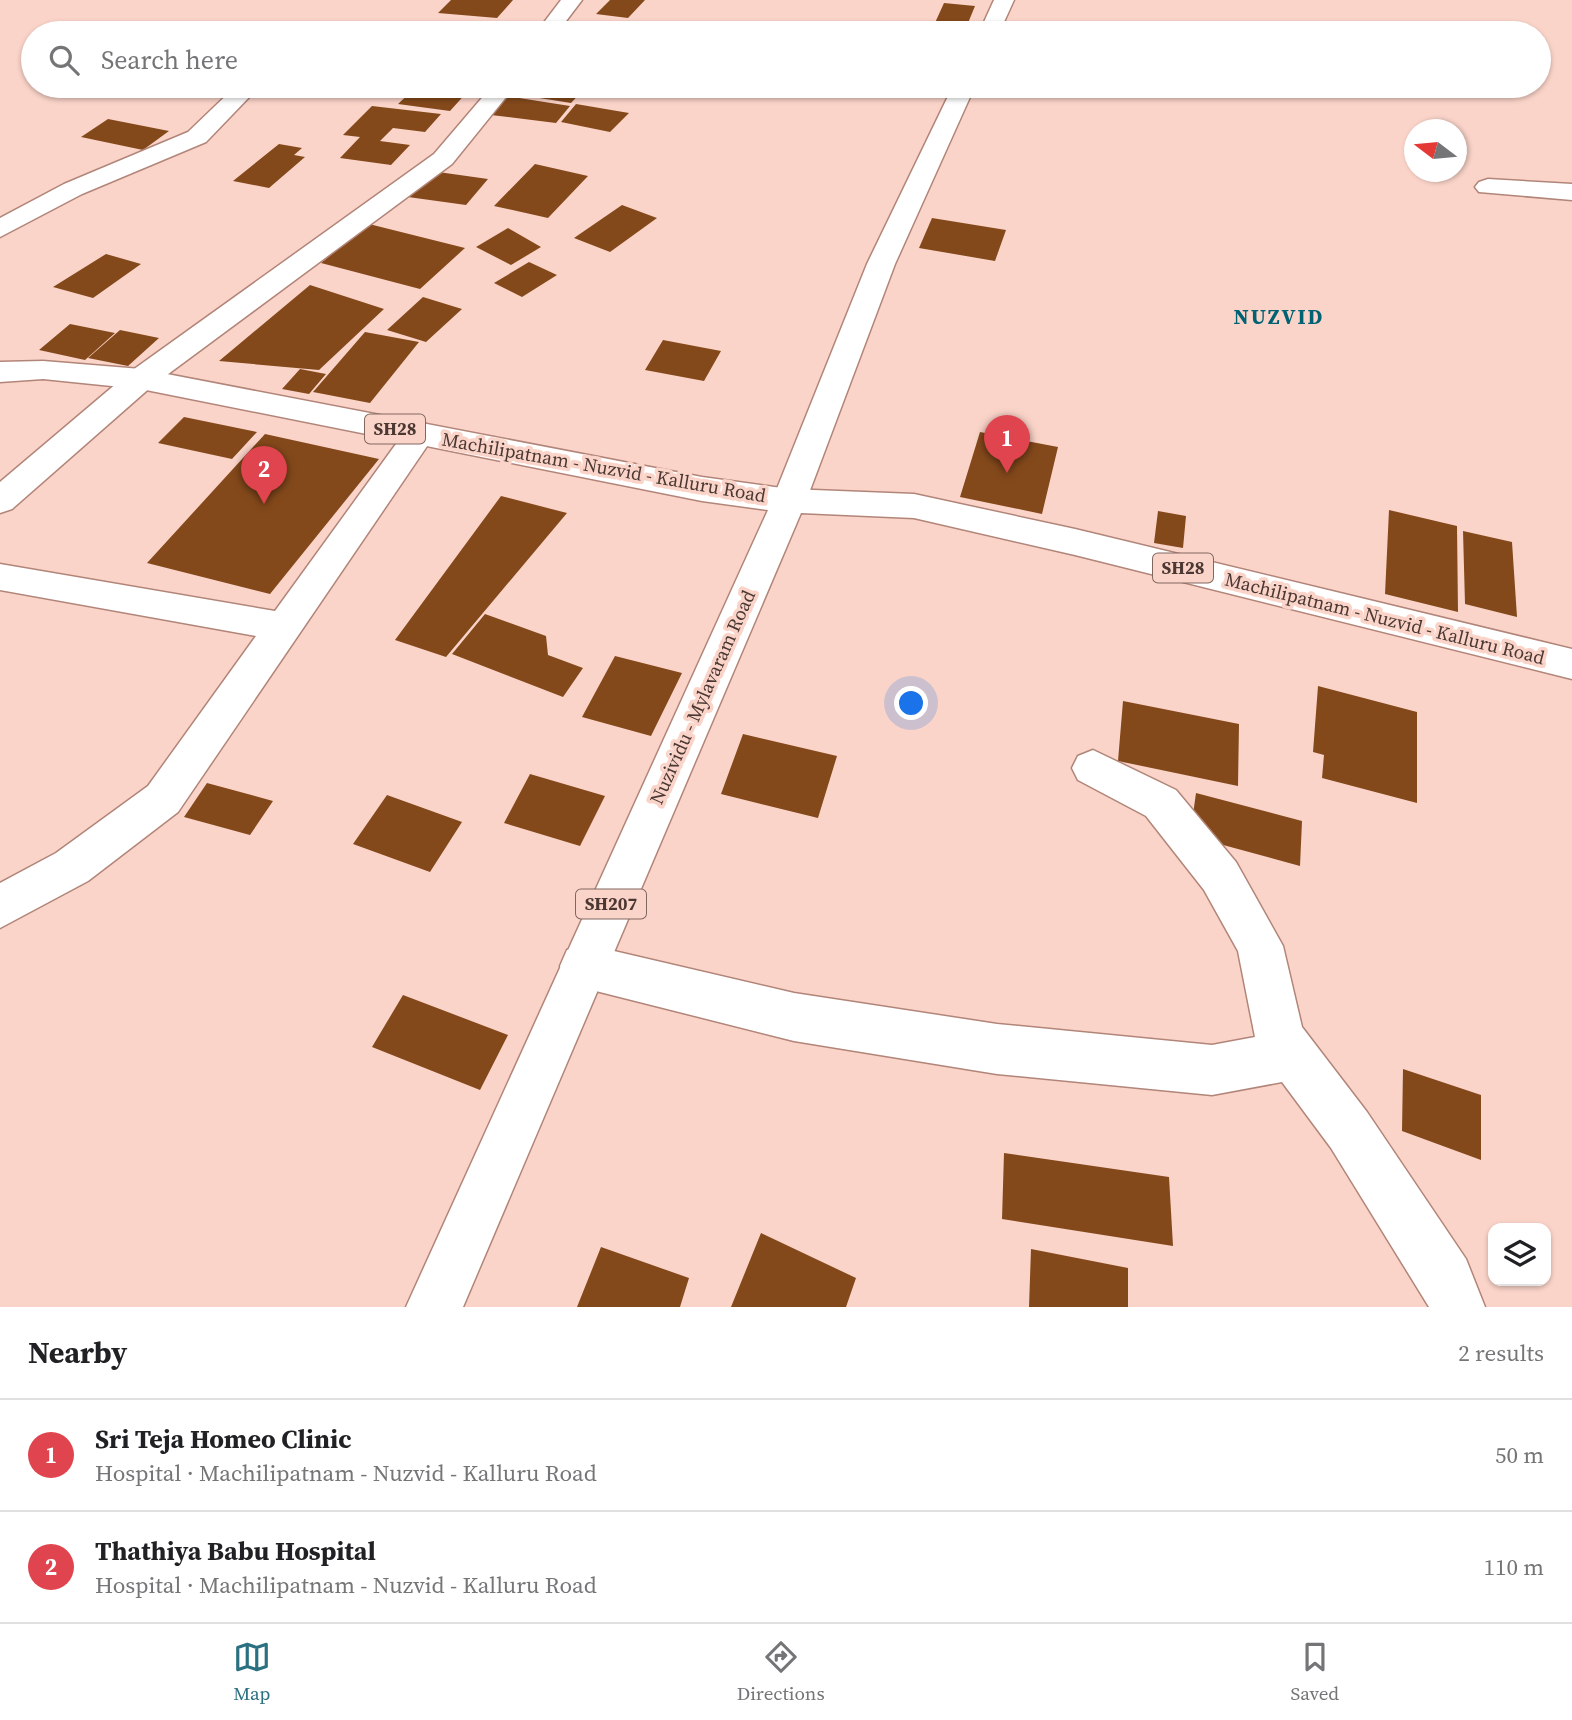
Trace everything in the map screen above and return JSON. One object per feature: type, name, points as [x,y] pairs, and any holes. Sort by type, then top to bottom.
[{"type":"street","points":[[555,21],[572,0]]},
{"type":"street","points":[[994,21],[1004,0]]},
{"type":"street","points":[[0,229],[73,189],[197,137],[237,98]]},
{"type":"street","points":[[0,501],[141,379],[443,159],[494,98]]},
{"type":"street","name":"Nuzividu - Mylavaram Road","points":[[434,1307],[789,500],[881,264],[958,98]]},
{"type":"street","points":[[1488,187],[1572,192]]},
{"type":"street","name":"Machilipatnam - Nuzvid - Kalluru Road","points":[[0,372],[43,370],[141,379],[702,489],[789,500],[927,509],[1075,541],[1572,664]]},
{"type":"street","points":[[0,907],[72,867],[163,799],[420,433]]},
{"type":"street","points":[[0,577],[286,627]]},
{"type":"street","points":[[1093,768],[1161,803],[1220,876],[1260,946],[1280,1038],[1364,1153],[1446,1279],[1457,1307]]},
{"type":"street","points":[[584,966],[794,1017],[997,1049],[1212,1070],[1292,1055]]},
{"type":"building","points":[[451,0],[513,0],[497,18],[438,13]]},
{"type":"building","points":[[610,0],[645,0],[628,18],[596,14]]},
{"type":"building","points":[[944,3],[975,6],[969,21],[936,21]]},
{"type":"building","points":[[404,98],[462,98],[450,111],[398,104]]},
{"type":"building","points":[[504,98],[570,106],[556,123],[491,115]]},
{"type":"building","points":[[540,98],[576,98],[571,103]]},
{"type":"building","points":[[576,104],[629,113],[610,132],[561,122]]},
{"type":"building","points":[[372,106],[441,114],[425,132],[393,128],[380,141],[410,145],[391,165],[340,158],[360,137],[343,135]]},
{"type":"building","points":[[108,119],[169,131],[143,150],[81,137]]},
{"type":"building","points":[[279,144],[302,148],[294,155],[305,157],[269,188],[233,181]]},
{"type":"building","points":[[535,164],[588,176],[548,218],[494,206]]},
{"type":"building","points":[[431,171],[488,179],[466,205],[408,197]]},
{"type":"building","points":[[622,205],[657,218],[610,252],[574,238]]},
{"type":"building","points":[[932,218],[1006,230],[995,261],[919,248]]},
{"type":"building","points":[[369,224],[465,248],[420,289],[321,263]]},
{"type":"building","points":[[508,228],[541,247],[511,265],[476,247]]},
{"type":"building","points":[[106,254],[141,264],[93,298],[53,287]]},
{"type":"building","points":[[529,262],[557,275],[522,297],[494,283]]},
{"type":"building","points":[[310,285],[384,309],[319,370],[219,361]]},
{"type":"building","points":[[423,297],[462,309],[426,342],[387,330]]},
{"type":"building","points":[[70,324],[115,333],[85,360],[39,350]]},
{"type":"building","points":[[120,330],[159,338],[128,366],[88,358]]},
{"type":"building","points":[[365,332],[419,342],[370,403],[313,392]]},
{"type":"building","points":[[663,340],[721,351],[704,381],[645,370]]},
{"type":"building","points":[[300,369],[326,374],[309,394],[282,389]]},
{"type":"building","points":[[184,417],[257,432],[232,459],[158,443]]},
{"type":"building","points":[[980,432],[1058,447],[1042,514],[960,497]]},
{"type":"building","points":[[265,434],[379,459],[270,594],[147,563]]},
{"type":"building","points":[[501,496],[567,513],[446,657],[395,640]]},
{"type":"building","points":[[1389,510],[1457,526],[1458,612],[1385,594]]},
{"type":"building","points":[[1158,511],[1186,516],[1183,548],[1154,543]]},
{"type":"building","points":[[1463,531],[1512,542],[1517,617],[1465,604]]},
{"type":"building","points":[[485,614],[546,636],[548,655],[583,668],[563,697],[452,654]]},
{"type":"building","points":[[615,656],[682,673],[651,736],[582,717]]},
{"type":"building","points":[[1318,686],[1417,712],[1417,803],[1322,778],[1324,755],[1313,752]]},
{"type":"building","points":[[1123,701],[1239,724],[1238,786],[1118,761]]},
{"type":"building","points":[[743,734],[837,756],[818,818],[721,794]]},
{"type":"building","points":[[530,774],[605,796],[580,846],[504,823]]},
{"type":"building","points":[[207,783],[273,801],[250,835],[184,817]]},
{"type":"building","points":[[1196,793],[1302,821],[1300,866],[1190,836]]},
{"type":"building","points":[[387,795],[462,822],[430,872],[353,844]]},
{"type":"building","points":[[403,995],[508,1035],[480,1090],[372,1047]]},
{"type":"building","points":[[1403,1069],[1481,1095],[1481,1160],[1402,1131]]},
{"type":"building","points":[[1004,1153],[1169,1177],[1173,1246],[1002,1219]]},
{"type":"building","points":[[761,1233],[856,1278],[846,1307],[731,1307]]},
{"type":"building","points":[[601,1247],[689,1278],[680,1307],[577,1307]]},
{"type":"building","points":[[1031,1249],[1128,1268],[1128,1307],[1029,1307]]},
{"type":"place","name":"Sri Teja Homeo Clinic","points":[[1007,473]]},
{"type":"place","name":"Thathiya Babu Hospital","points":[[264,504]]},
{"type":"district","name":"NUZVID","points":[[1279,317]]}]
